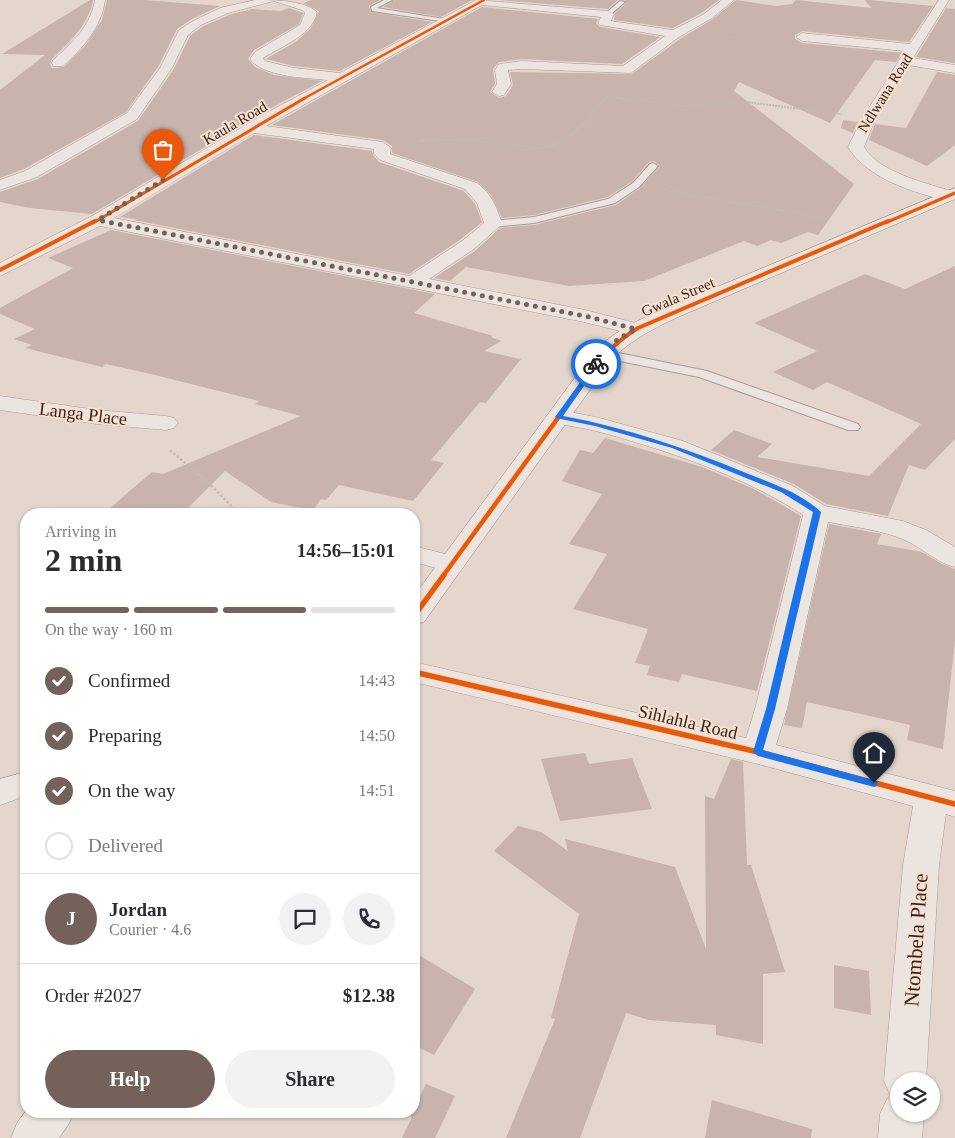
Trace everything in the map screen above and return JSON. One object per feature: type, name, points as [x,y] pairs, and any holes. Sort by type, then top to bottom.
[{"type":"street","points":[[58,63],[73,50],[88,28],[97,14],[100,0]]},
{"type":"street","points":[[0,185],[31,174],[132,116],[166,68],[183,33],[190,28],[224,10],[270,0]]},
{"type":"street","points":[[279,0],[306,8],[311,12],[310,18],[305,27],[258,55],[257,62],[263,66],[339,77]]},
{"type":"street","points":[[499,92],[504,84],[501,70],[504,67],[522,65],[626,70],[675,34],[708,16],[728,0]]},
{"type":"street","name":"Ndlwana Road","points":[[944,0],[870,117],[856,141],[856,147],[861,156],[884,172],[902,180],[952,195]]},
{"type":"street","name":"Kaula Road","points":[[0,270],[98,220],[339,77],[482,1],[608,14]]},
{"type":"street","points":[[608,14],[604,23],[675,34]]},
{"type":"street","points":[[802,37],[914,48]]},
{"type":"street","points":[[905,61],[955,68]]},
{"type":"street","points":[[251,128],[378,145],[383,148],[382,154],[385,157],[471,186],[480,192],[488,203],[493,224],[468,246],[412,282]]},
{"type":"street","name":"Gwala Street","points":[[420,608],[604,354],[618,339],[636,329],[952,195]]},
{"type":"street","points":[[98,220],[585,316],[636,329]]},
{"type":"street","name":"Langa Place","points":[[0,403],[97,417],[166,423]]},
{"type":"street","points":[[559,417],[596,424],[675,446],[784,491],[817,512],[894,527],[917,536],[955,559]]},
{"type":"street","points":[[758,752],[817,512]]},
{"type":"street","points":[[420,556],[451,564]]},
{"type":"street","name":"Sihlahla Road","points":[[420,673],[758,752],[943,801]]},
{"type":"street","points":[[0,792],[20,786]]},
{"type":"street","name":"Ntombela Place","points":[[906,1072],[921,865],[943,801]]},
{"type":"street","points":[[33,1138],[48,1118]]},
{"type":"street","points":[[900,1138],[901,1122]]},
{"type":"lane","points":[[389,0],[373,8],[374,10],[447,20]]},
{"type":"lane","points":[[608,14],[622,2]]},
{"type":"lane","points":[[493,224],[534,220],[611,201],[636,185],[654,166]]},
{"type":"lane","points":[[604,354],[702,374],[853,427]]},
{"type":"path","points":[[675,34],[769,39],[802,37]]},
{"type":"path","points":[[383,148],[427,140],[450,140],[550,148],[564,140],[584,124],[629,73],[626,70]]},
{"type":"path","points":[[588,94],[683,106],[754,103],[870,117]]},
{"type":"path","points":[[636,185],[855,224],[864,233]]},
{"type":"path","points":[[170,450],[214,488],[233,508]]},
{"type":"building","points":[[90,0],[93,0],[91,9],[83,25],[52,59],[50,64],[52,68],[64,67],[85,46],[102,20],[107,0],[145,0],[220,6],[192,19],[177,29],[158,67],[126,112],[24,169],[0,178],[0,90],[45,55],[2,54]]},
{"type":"building","points":[[312,0],[380,0],[369,6],[371,12],[432,22],[340,71],[294,66],[266,59],[297,41],[311,28],[319,11],[303,3]]},
{"type":"building","points":[[394,0],[472,0],[441,17],[383,7]]},
{"type":"building","points":[[499,0],[618,0],[608,9]]},
{"type":"building","points":[[625,0],[719,0],[703,12],[673,28],[614,20],[615,13],[626,3]]},
{"type":"building","points":[[736,0],[776,6],[792,4],[796,0],[871,8],[865,0],[869,0],[933,6],[909,42],[802,31],[795,35],[795,39],[802,43],[902,53],[896,62],[875,60],[830,123],[739,82],[734,91],[854,184],[818,235],[808,232],[781,243],[771,240],[757,246],[744,241],[644,281],[569,286],[466,267],[450,281],[434,278],[475,251],[500,228],[534,225],[616,205],[640,188],[660,166],[654,161],[649,162],[632,182],[607,197],[534,215],[502,218],[491,195],[478,182],[392,153],[392,146],[383,140],[272,125],[482,7],[598,19],[596,23],[600,27],[660,37],[622,64],[522,59],[499,62],[493,69],[495,84],[490,92],[499,98],[506,96],[513,85],[510,72],[632,74],[680,39],[713,19]]},
{"type":"building","points":[[289,8],[303,13],[299,24],[254,50],[248,59],[255,67],[274,75],[322,81],[267,110],[92,214],[30,208],[0,202],[0,192],[38,179],[138,121],[174,69],[190,36],[202,27],[229,15],[252,9],[281,11]]},
{"type":"building","points":[[946,8],[955,9],[955,63],[916,57]]},
{"type":"building","points":[[937,72],[955,75],[955,145],[927,166],[869,140],[875,124],[906,128]]},
{"type":"building","points":[[843,120],[858,122],[853,133],[841,128]]},
{"type":"building","points":[[254,135],[372,151],[379,162],[464,191],[475,204],[482,222],[461,239],[409,274],[120,217]]},
{"type":"building","points":[[111,230],[435,294],[414,313],[493,336],[491,337],[501,341],[484,351],[521,359],[486,403],[480,402],[431,460],[444,463],[413,501],[339,485],[326,500],[321,499],[315,508],[296,507],[271,502],[225,471],[188,508],[110,508],[152,472],[163,474],[301,416],[255,404],[259,401],[155,375],[106,364],[102,367],[25,348],[32,345],[14,339],[35,329],[0,314],[0,308],[73,268],[48,258]]},
{"type":"building","points":[[955,266],[955,439],[925,470],[909,465],[888,516],[826,504],[794,484],[711,450],[734,430],[772,444],[757,457],[869,476],[921,424],[827,382],[813,390],[773,372],[817,351],[754,323],[865,274],[905,289]]},
{"type":"building","points":[[605,438],[702,467],[754,489],[801,516],[757,691],[682,674],[679,682],[647,675],[650,666],[635,663],[648,629],[573,609],[607,554],[569,544],[602,494],[562,481],[580,450],[593,453]]},
{"type":"building","points":[[829,524],[881,534],[877,544],[922,552],[942,564],[955,569],[955,641],[943,749],[907,740],[910,725],[807,702],[802,728],[784,725]]},
{"type":"building","points":[[585,753],[589,764],[632,758],[652,809],[560,821],[541,759]]},
{"type":"building","points":[[731,759],[743,762],[747,865],[751,865],[785,972],[763,974],[763,1044],[716,1035],[716,1025],[649,1020],[626,1013],[580,1138],[506,1138],[555,1019],[551,1018],[579,914],[494,851],[518,826],[541,832],[568,851],[565,839],[675,867],[706,949],[705,796],[714,799]]},
{"type":"building","points":[[420,956],[475,989],[434,1055],[420,1048]]},
{"type":"building","points":[[834,965],[869,971],[871,1015],[834,1008]]},
{"type":"building","points":[[426,1084],[455,1096],[435,1138],[402,1138],[412,1118],[420,1118],[420,1096]]},
{"type":"building","points":[[712,1100],[812,1129],[811,1138],[705,1138]]},
{"type":"cycle path","points":[[0,270],[98,220],[273,115],[484,0]]},
{"type":"cycle path","points":[[420,608],[604,354],[621,339],[638,328],[678,310],[955,193]]},
{"type":"cycle path","points":[[420,673],[758,752],[955,804]]},
{"type":"way so far","points":[[163,180],[98,220],[615,322],[636,329],[618,339],[596,364]]},
{"type":"route","points":[[596,364],[559,417],[596,424],[675,446],[784,491],[817,512],[758,752],[874,783]]}]
